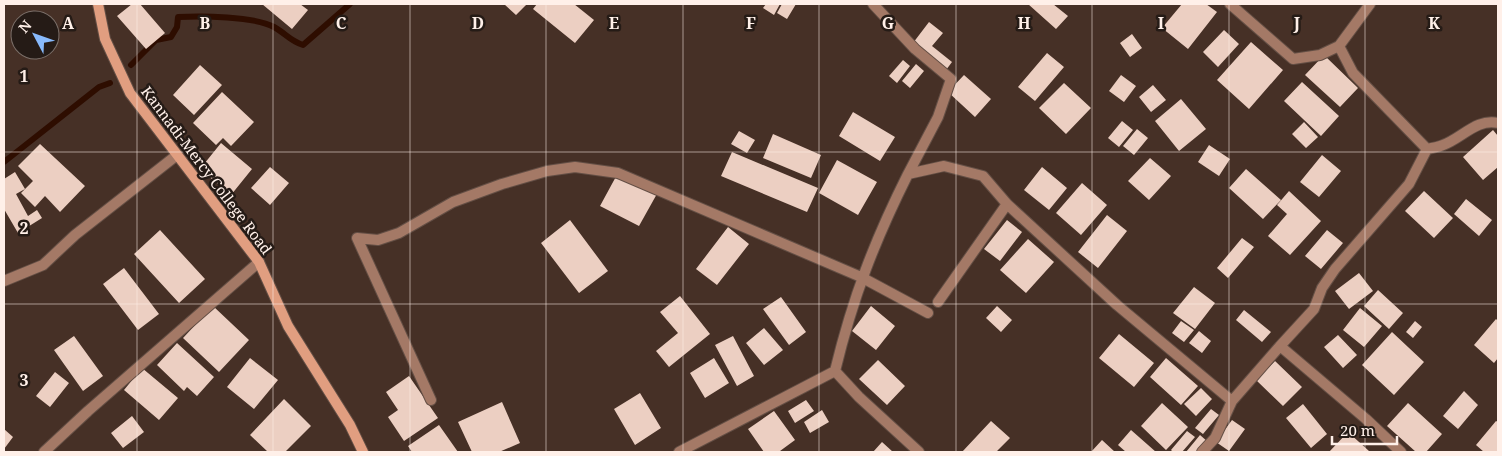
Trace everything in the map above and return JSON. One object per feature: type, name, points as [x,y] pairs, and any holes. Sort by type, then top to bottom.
[{"type":"main road","name":"Kannadi-Mercy College Road","points":[[98,4],[105,39],[130,93],[259,262],[288,326],[350,425],[364,452]]},
{"type":"street","points":[[679,452],[835,370],[861,277],[880,230],[938,116],[951,80],[915,49],[873,4]]},
{"type":"street","points":[[1230,4],[1293,59],[1320,55],[1339,46],[1370,4]]},
{"type":"street","points":[[1339,46],[1353,73],[1427,149]]},
{"type":"street","points":[[1202,452],[1215,438],[1232,401],[1314,309],[1322,288],[1335,269],[1409,184],[1427,149],[1444,145],[1474,126],[1490,121],[1498,123]]},
{"type":"street","points":[[4,281],[43,265],[74,235],[177,155]]},
{"type":"street","points":[[908,174],[944,166],[982,176],[1007,204],[1117,305],[1232,401]]},
{"type":"street","points":[[431,400],[357,238],[378,240],[385,238],[398,233],[453,202],[547,171],[575,167],[618,173],[861,277],[928,313]]},
{"type":"street","points":[[938,302],[1007,204]]},
{"type":"street","points":[[44,452],[88,411],[259,262]]},
{"type":"street","points":[[1280,346],[1366,419],[1401,452]]},
{"type":"street","points":[[835,370],[859,397],[919,452]]},
{"type":"building","points":[[132,4],[140,4],[165,33],[146,49],[117,16]]},
{"type":"building","points":[[262,4],[300,4],[308,10],[292,29]]},
{"type":"building","points":[[504,4],[527,4],[516,15]]},
{"type":"building","points":[[537,4],[574,4],[594,20],[575,43],[533,9]]},
{"type":"building","points":[[766,4],[780,4],[774,15],[763,8]]},
{"type":"building","points":[[782,4],[796,4],[787,19],[777,13]]},
{"type":"building","points":[[1028,4],[1053,4],[1068,16],[1056,29]]},
{"type":"building","points":[[1182,4],[1206,4],[1217,12],[1188,49],[1162,28]]},
{"type":"building","points":[[929,22],[943,33],[932,46],[952,62],[946,70],[913,43]]},
{"type":"building","points":[[1224,30],[1239,44],[1218,67],[1203,52]]},
{"type":"building","points":[[1132,34],[1142,48],[1130,57],[1120,43]]},
{"type":"building","points":[[1251,42],[1283,70],[1249,109],[1217,80]]},
{"type":"building","points":[[1047,53],[1064,67],[1035,101],[1018,87]]},
{"type":"building","points":[[1324,55],[1358,88],[1340,107],[1305,75]]},
{"type":"building","points":[[903,60],[910,66],[897,83],[889,76]]},
{"type":"building","points":[[916,64],[924,71],[910,88],[902,81]]},
{"type":"building","points":[[200,65],[222,85],[194,115],[173,95]]},
{"type":"building","points":[[964,75],[991,99],[975,117],[948,92]]},
{"type":"building","points":[[1121,75],[1136,86],[1124,102],[1109,91]]},
{"type":"building","points":[[1302,82],[1339,116],[1321,136],[1284,101]]},
{"type":"building","points":[[1064,83],[1091,108],[1066,134],[1039,108]]},
{"type":"building","points":[[1153,85],[1166,100],[1151,112],[1139,97]]},
{"type":"building","points":[[222,92],[254,122],[231,146],[223,138],[216,145],[193,123]]},
{"type":"building","points":[[1181,99],[1206,129],[1179,151],[1155,121]]},
{"type":"building","points":[[853,112],[895,137],[880,161],[839,136]]},
{"type":"building","points":[[1122,121],[1133,130],[1119,147],[1108,138]]},
{"type":"building","points":[[1304,122],[1318,137],[1306,148],[1292,134]]},
{"type":"building","points":[[1137,129],[1148,138],[1134,155],[1123,146]]},
{"type":"building","points":[[1493,130],[1498,136],[1498,167],[1483,180],[1463,157]]},
{"type":"building","points":[[739,131],[755,140],[747,153],[731,144]]},
{"type":"building","points":[[773,134],[821,155],[811,178],[763,158]]},
{"type":"building","points":[[221,143],[252,169],[231,195],[200,169]]},
{"type":"building","points":[[40,144],[85,186],[60,212],[45,196],[35,207],[21,193],[33,181],[18,166]]},
{"type":"building","points":[[1209,145],[1230,159],[1219,176],[1198,162]]},
{"type":"building","points":[[732,152],[818,188],[807,212],[721,176]]},
{"type":"building","points":[[1322,155],[1341,171],[1319,197],[1300,182]]},
{"type":"building","points":[[1150,158],[1171,176],[1149,200],[1128,181]]},
{"type":"building","points":[[837,160],[877,182],[858,215],[819,193]]},
{"type":"building","points":[[270,167],[289,183],[270,205],[251,188]]},
{"type":"building","points":[[1042,167],[1067,188],[1049,210],[1024,190]]},
{"type":"building","points":[[1246,169],[1281,200],[1263,219],[1229,188]]},
{"type":"building","points":[[619,171],[658,192],[639,226],[600,206]]},
{"type":"building","points":[[15,172],[25,189],[16,194],[28,216],[37,210],[42,218],[18,233],[4,209],[4,179]]},
{"type":"building","points":[[1082,183],[1107,205],[1081,235],[1056,213]]},
{"type":"building","points":[[1289,191],[1321,221],[1290,255],[1268,236],[1287,214],[1277,205]]},
{"type":"building","points":[[1424,191],[1453,218],[1434,238],[1405,211]]},
{"type":"building","points":[[1466,199],[1492,220],[1479,236],[1454,214]]},
{"type":"building","points":[[1107,215],[1127,231],[1098,268],[1078,252]]},
{"type":"building","points":[[570,220],[608,271],[579,293],[541,243]]},
{"type":"building","points":[[1007,220],[1022,232],[1000,261],[984,249]]},
{"type":"building","points":[[728,227],[749,244],[717,285],[696,269]]},
{"type":"building","points":[[160,230],[205,279],[179,303],[134,254]]},
{"type":"building","points":[[1327,230],[1343,243],[1321,269],[1305,256]]},
{"type":"building","points":[[1242,238],[1254,247],[1228,278],[1217,268]]},
{"type":"building","points":[[1028,239],[1054,262],[1026,293],[1000,270]]},
{"type":"building","points":[[124,268],[159,314],[138,330],[103,284]]},
{"type":"building","points":[[1359,273],[1373,291],[1349,309],[1335,291]]},
{"type":"building","points":[[1194,287],[1215,303],[1195,329],[1173,313]]},
{"type":"building","points":[[1378,290],[1403,313],[1389,329],[1364,306]]},
{"type":"building","points":[[680,296],[710,334],[669,367],[656,351],[678,333],[660,312]]},
{"type":"building","points":[[781,297],[806,332],[789,345],[763,309]]},
{"type":"building","points":[[213,306],[249,340],[219,372],[183,338]]},
{"type":"building","points":[[871,306],[895,326],[876,350],[852,331]]},
{"type":"building","points":[[997,306],[1012,320],[1001,332],[986,318]]},
{"type":"building","points":[[1360,308],[1382,326],[1364,347],[1343,330]]},
{"type":"building","points":[[1244,310],[1271,332],[1262,342],[1236,320]]},
{"type":"building","points":[[1496,319],[1498,321],[1498,358],[1494,363],[1474,345]]},
{"type":"building","points":[[1181,321],[1194,330],[1184,342],[1172,333]]},
{"type":"building","points":[[1415,321],[1422,327],[1413,338],[1406,332]]},
{"type":"building","points":[[764,328],[783,350],[764,365],[746,343]]},
{"type":"building","points":[[1199,331],[1211,341],[1202,353],[1189,343]]},
{"type":"building","points":[[1392,332],[1424,362],[1394,395],[1362,365]]},
{"type":"building","points":[[1119,334],[1154,363],[1134,387],[1099,358]]},
{"type":"building","points":[[1338,335],[1357,355],[1343,368],[1324,347]]},
{"type":"building","points":[[74,336],[103,376],[83,391],[54,350]]},
{"type":"building","points":[[733,336],[754,376],[737,386],[715,345]]},
{"type":"building","points":[[177,343],[214,377],[197,396],[187,387],[184,391],[157,365]]},
{"type":"building","points":[[250,358],[278,380],[254,409],[227,387]]},
{"type":"building","points":[[714,358],[729,383],[705,398],[690,373]]},
{"type":"building","points":[[1166,358],[1198,386],[1181,405],[1150,377]]},
{"type":"building","points":[[878,360],[905,386],[887,405],[859,379]]},
{"type":"building","points":[[1275,361],[1302,387],[1283,406],[1256,380]]},
{"type":"building","points":[[142,368],[178,398],[159,420],[124,390]]},
{"type":"building","points":[[55,372],[69,383],[50,407],[36,396]]},
{"type":"building","points":[[409,376],[438,418],[404,441],[388,417],[398,410],[386,392]]},
{"type":"building","points":[[1201,388],[1212,399],[1196,416],[1184,404]]},
{"type":"building","points":[[1464,391],[1478,405],[1458,429],[1443,416]]},
{"type":"building","points":[[640,393],[661,428],[635,445],[614,409]]},
{"type":"building","points":[[284,399],[311,426],[285,452],[268,452],[250,435]]},
{"type":"building","points":[[806,400],[814,411],[795,423],[788,411]]},
{"type":"building","points":[[502,402],[520,443],[499,452],[472,452],[458,422]]},
{"type":"building","points":[[1162,403],[1188,427],[1166,450],[1141,426]]},
{"type":"building","points":[[1408,403],[1442,434],[1426,452],[1416,452],[1387,426]]},
{"type":"building","points":[[1303,404],[1327,434],[1311,448],[1286,418]]},
{"type":"building","points":[[1211,409],[1219,415],[1203,434],[1195,428]]},
{"type":"building","points":[[822,410],[829,422],[810,433],[804,422]]},
{"type":"building","points":[[774,411],[795,440],[781,452],[764,452],[748,429]]},
{"type":"building","points":[[132,416],[144,432],[123,448],[111,433]]},
{"type":"building","points":[[1232,420],[1245,429],[1229,451],[1216,442]]},
{"type":"building","points":[[991,421],[1010,438],[996,452],[962,452]]},
{"type":"building","points":[[1496,421],[1498,422],[1498,452],[1484,452],[1476,445]]},
{"type":"building","points":[[439,425],[458,452],[412,452],[408,446]]},
{"type":"building","points":[[4,429],[13,437],[4,449]]},
{"type":"building","points":[[1131,430],[1156,452],[1126,452],[1118,445]]},
{"type":"building","points":[[1187,431],[1195,437],[1182,452],[1173,452],[1171,450]]},
{"type":"building","points":[[1348,432],[1369,451],[1329,452]]},
{"type":"building","points":[[1200,435],[1208,442],[1199,452],[1186,452]]},
{"type":"building","points":[[1102,440],[1115,452],[1091,452]]},
{"type":"building","points":[[882,442],[893,452],[873,452]]},
{"type":"waterway","points":[[131,65],[156,40],[171,37],[177,27],[178,17],[213,17],[265,23],[303,45],[350,4]]},
{"type":"waterway","points":[[4,162],[99,87],[110,83]]}]
